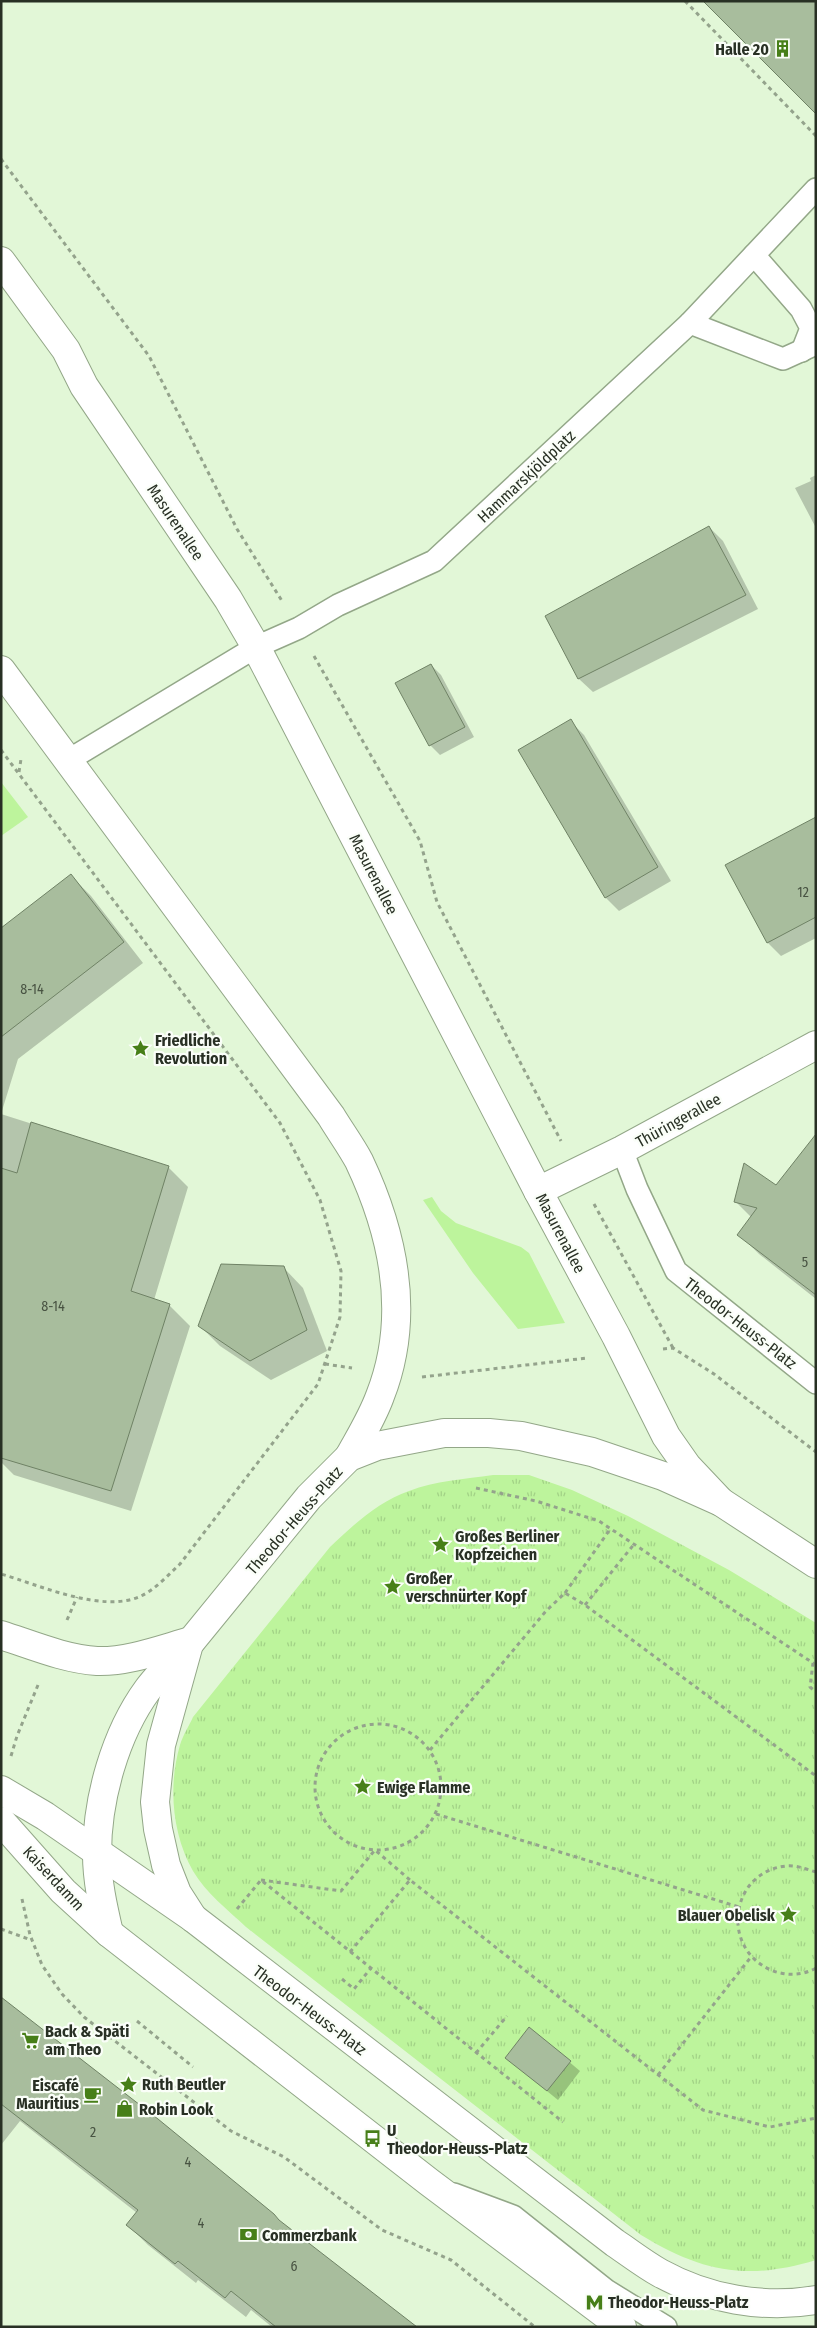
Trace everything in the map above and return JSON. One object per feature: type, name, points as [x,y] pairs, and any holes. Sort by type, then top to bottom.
[{"type":"main road","name":"Masurenallee","points":[[1,261],[66,350],[84,386],[228,599],[256,648],[538,1191],[616,1336],[666,1436],[687,1466],[721,1502]]},
{"type":"main road","points":[[1,670],[331,1116],[358,1160],[382,1216],[394,1263],[396,1322],[393,1350],[381,1395],[349,1457]]},
{"type":"main road","name":"Thüringerallee","points":[[538,1191],[622,1150],[816,1045]]},
{"type":"main road","name":"Theodor-Heuss-Platz","points":[[109,1933],[101,1898],[97,1854],[103,1801],[112,1767],[124,1734],[148,1690],[190,1642],[309,1497],[349,1457],[377,1446],[444,1433],[489,1433],[521,1436],[592,1452],[664,1476],[721,1502],[816,1564]]},
{"type":"main road","points":[[1,1635],[72,1657],[100,1661],[130,1657],[190,1642]]},
{"type":"main road","name":"Theodor-Heuss-Platz","points":[[190,1642],[161,1745],[155,1802],[158,1829],[166,1865],[177,1893],[192,1918]]},
{"type":"main road","points":[[1,1790],[45,1816],[97,1854]]},
{"type":"main road","name":"Kaiserdamm","points":[[1,1821],[63,1891],[109,1933]]},
{"type":"main road","name":"Theodor-Heuss-Platz","points":[[97,1854],[192,1918],[607,2237],[660,2273],[720,2296],[757,2304],[791,2304],[816,2300]]},
{"type":"main road","points":[[109,1933],[429,2182],[622,2327]]},
{"type":"lane","name":"Hammarskjöldplatz","points":[[67,761],[256,648],[298,628],[338,605],[434,561],[690,323],[816,189]]},
{"type":"lane","points":[[690,323],[800,352],[811,328],[801,309],[754,255]]},
{"type":"lane","name":"Theodor-Heuss-Platz","points":[[622,1150],[637,1189],[676,1271],[816,1382]]},
{"type":"lane","points":[[429,2182],[452,2194],[513,2216],[606,2290],[666,2327]]},
{"type":"path","points":[[685,1],[816,136]]},
{"type":"path","points":[[1,160],[149,356],[237,530],[278,595]]},
{"type":"path","points":[[312,652],[420,841],[437,902],[548,1116]]},
{"type":"path","points":[[1,750],[280,1123],[320,1200],[341,1271],[340,1317],[318,1384],[180,1564],[159,1583],[141,1596],[119,1601],[77,1597],[1,1574]]},
{"type":"path","points":[[594,1205],[673,1348],[714,1374],[816,1452]]},
{"type":"path","points":[[666,1349],[673,1348]]},
{"type":"path","points":[[426,1378],[584,1359]]},
{"type":"path","points":[[325,1364],[342,1366]]},
{"type":"path","points":[[476,1488],[536,1501],[599,1521],[611,1528],[813,1663],[810,1688],[816,1692]]},
{"type":"path","points":[[430,1750],[546,1611],[564,1593],[611,1528]]},
{"type":"path","points":[[585,1605],[635,1543]]},
{"type":"path","points":[[564,1593],[585,1605],[816,1776]]},
{"type":"path","points":[[14,1745],[39,1684]]},
{"type":"path","points":[[375,1724],[396,1726],[415,1735],[430,1750],[438,1765],[442,1781],[441,1798],[436,1814],[425,1829],[411,1841],[394,1848],[375,1850],[354,1845],[336,1834],[323,1817],[316,1797],[316,1776],[323,1756],[336,1740],[354,1728],[375,1724]]},
{"type":"path","points":[[436,1814],[739,1907]]},
{"type":"path","points":[[375,1850],[410,1880],[703,2110],[770,2127],[816,2118]]},
{"type":"path","points":[[260,1880],[341,1891],[375,1850]]},
{"type":"path","points":[[816,1872],[802,1867],[786,1866],[770,1871],[756,1879],[739,1907],[739,1934],[751,1957],[764,1967],[779,1973],[794,1974],[816,1968]]},
{"type":"path","points":[[232,1915],[260,1880]]},
{"type":"path","points":[[260,1880],[563,2122]]},
{"type":"path","points":[[350,1952],[410,1880]]},
{"type":"path","points":[[21,1897],[32,1940],[42,1964],[62,1994],[84,2017],[231,2131],[284,2156],[382,2230],[451,2260],[535,2327]]},
{"type":"path","points":[[1,1929],[32,1940]]},
{"type":"path","points":[[658,2075],[751,1957]]},
{"type":"path","points":[[342,1979],[354,1989],[371,1968]]},
{"type":"path","points":[[476,2053],[507,2016]]},
{"type":"path","points":[[137,2021],[193,2067]]},
{"type":"green space","points":[[1,782],[28,817],[1,836]]},
{"type":"green space","points":[[432,1197],[441,1211],[456,1223],[521,1247],[529,1253],[565,1323],[518,1329],[473,1273],[423,1200]]},
{"type":"green space","points":[[493,1475],[529,1475],[572,1490],[628,1516],[729,1570],[816,1623],[816,2260],[768,2270],[746,2271],[726,2269],[705,2265],[684,2257],[663,2248],[641,2235],[246,1927],[204,1887],[186,1857],[176,1826],[173,1793],[176,1761],[180,1745],[193,1717],[330,1547],[357,1523],[387,1501],[409,1491],[440,1483]]},
{"type":"building","name":"Halle 20","points":[[703,1],[816,1],[816,114]]},
{"type":"building","points":[[709,526],[746,595],[578,679],[545,616]]},
{"type":"building","points":[[431,664],[465,727],[429,746],[395,683]]},
{"type":"building","points":[[571,719],[658,867],[605,898],[518,750]]},
{"type":"building","points":[[816,817],[816,917],[767,943],[725,865]]},
{"type":"building","points":[[71,874],[124,942],[1,1037],[1,928]]},
{"type":"building","points":[[31,1122],[169,1166],[131,1291],[170,1304],[111,1491],[1,1458],[1,1168],[17,1173]]},
{"type":"building","points":[[816,1134],[816,1295],[737,1235],[757,1208],[734,1202],[744,1163],[776,1185]]},
{"type":"building","points":[[221,1264],[284,1266],[307,1330],[250,1361],[198,1326]]},
{"type":"building","points":[[1,1997],[158,2119],[279,2220],[417,2327],[276,2327],[231,2291],[225,2298],[178,2261],[175,2264],[126,2225],[138,2210],[1,2104]]},
{"type":"building","points":[[529,2027],[571,2061],[547,2091],[505,2058]]},
{"type":"place","name":"Halle 20","points":[[783,49]]},
{"type":"place","name":"Friedliche Revolution","points":[[141,1049]]},
{"type":"place","name":"Großes Berliner Kopfzeichen","points":[[441,1545]]},
{"type":"place","name":"Großer verschnürter Kopf","points":[[392,1587]]},
{"type":"place","name":"Ewige Flamme","points":[[363,1787]]},
{"type":"place","name":"Blauer Obelisk","points":[[789,1915]]},
{"type":"place","name":"Back & Späti am Theo","points":[[31,2040]]},
{"type":"place","name":"Ruth Beutler","points":[[128,2084]]},
{"type":"place","name":"Eiscafé Mauritius","points":[[93,2094]]},
{"type":"place","name":"Robin Look","points":[[125,2109]]},
{"type":"place","name":"U Theodor-Heuss-Platz","points":[[373,2139]]},
{"type":"place","name":"Commerzbank","points":[[248,2235]]},
{"type":"place","name":"Theodor-Heuss-Platz","points":[[594,2302]]}]
